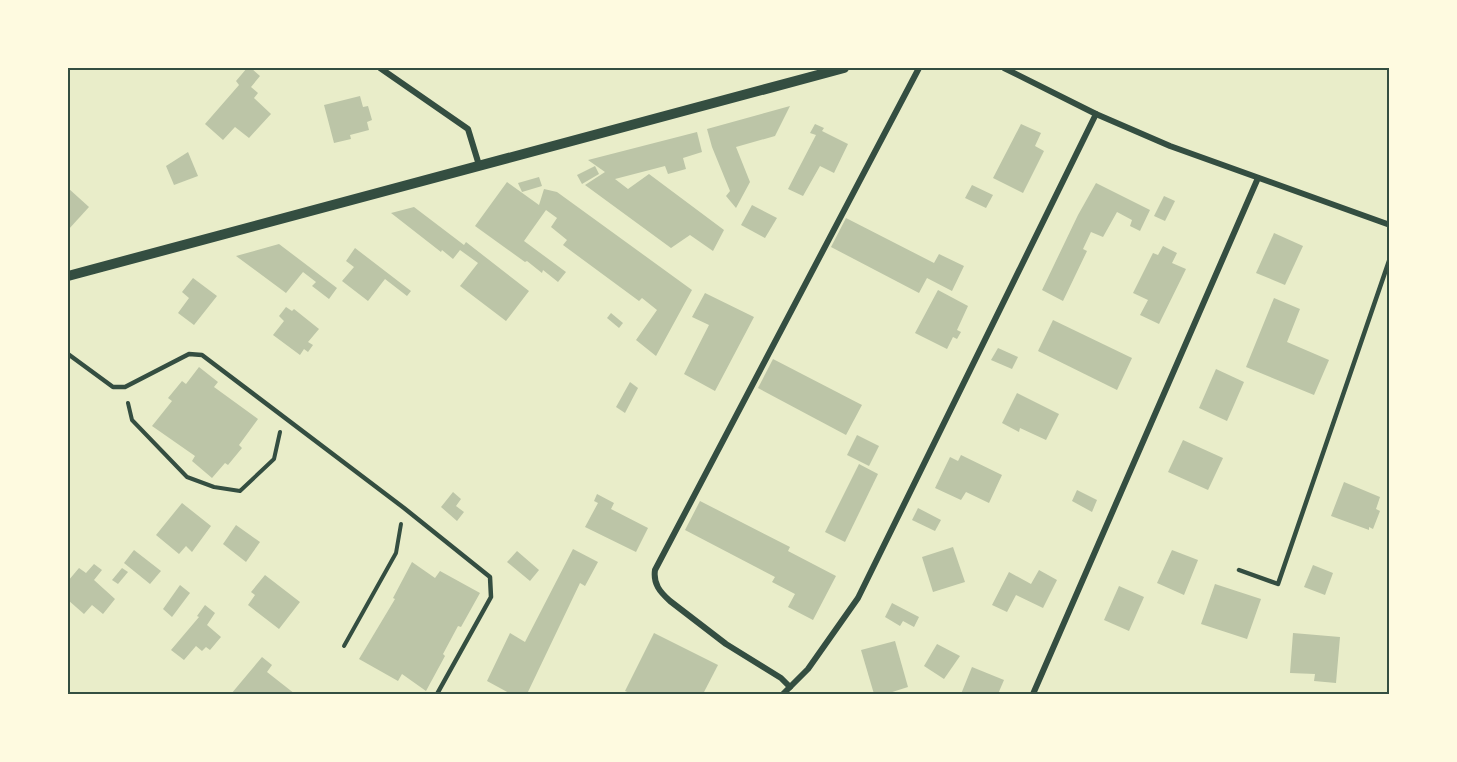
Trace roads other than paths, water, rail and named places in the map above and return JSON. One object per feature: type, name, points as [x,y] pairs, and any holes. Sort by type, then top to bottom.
[{"type":"street","points":[[380,68],[468,129],[479,165]]},
{"type":"street","points":[[68,276],[844,68]]},
{"type":"street","points":[[790,687],[781,678],[726,644],[670,601],[655,582],[655,570],[919,68]]},
{"type":"street","points":[[1004,68],[1096,114],[1170,146],[1389,225]]},
{"type":"street","points":[[783,694],[808,669],[858,598],[1096,114]]},
{"type":"street","points":[[1033,694],[1258,178]]},
{"type":"lane","points":[[1239,570],[1278,584],[1389,258]]},
{"type":"lane","points":[[68,354],[113,387],[125,387],[189,354],[202,355],[404,508],[489,577],[491,597],[437,694]]}]
